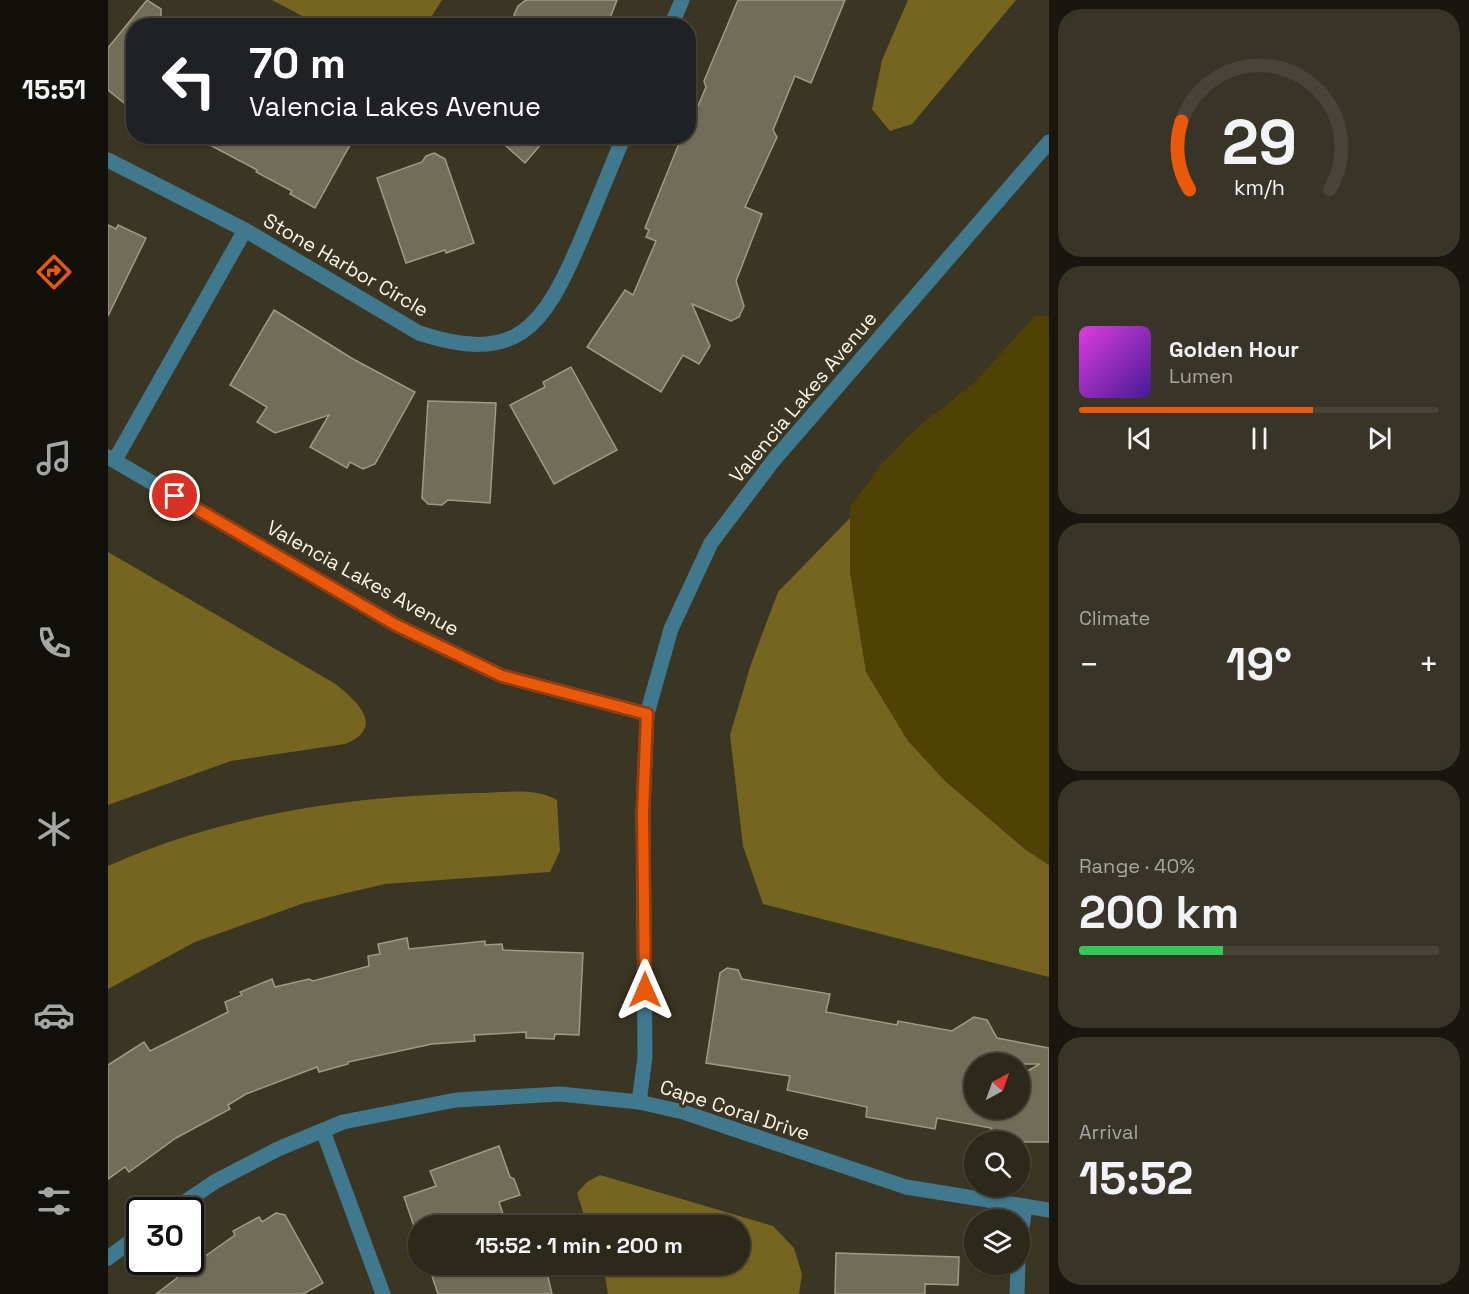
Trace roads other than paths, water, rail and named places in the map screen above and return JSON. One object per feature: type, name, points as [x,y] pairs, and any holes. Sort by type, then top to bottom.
[{"type":"street","points":[[675,18],[682,0]]},
{"type":"street","name":"Valencia Lakes Avenue","points":[[639,1102],[645,1057],[643,812],[647,714],[671,629],[711,543],[773,461],[1049,142]]},
{"type":"street","name":"Stone Harbor Circle","points":[[108,160],[245,230],[419,333],[447,342],[483,346],[515,337],[540,319],[563,281],[621,144]]},
{"type":"street","name":"Stone Harbor Circle","points":[[111,459],[245,230]]},
{"type":"street","name":"Valencia Lakes Avenue","points":[[111,459],[396,625],[470,661],[502,676],[647,714]]},
{"type":"street","name":"Cape Coral Drive","points":[[192,1197],[216,1181],[278,1149],[343,1122],[456,1100],[560,1094],[639,1102],[683,1112],[906,1187],[1049,1210]]},
{"type":"street","points":[[323,1131],[383,1294]]},
{"type":"street","points":[[108,1258],[126,1244]]},
{"type":"street","points":[[1017,1294],[1018,1275]]}]
